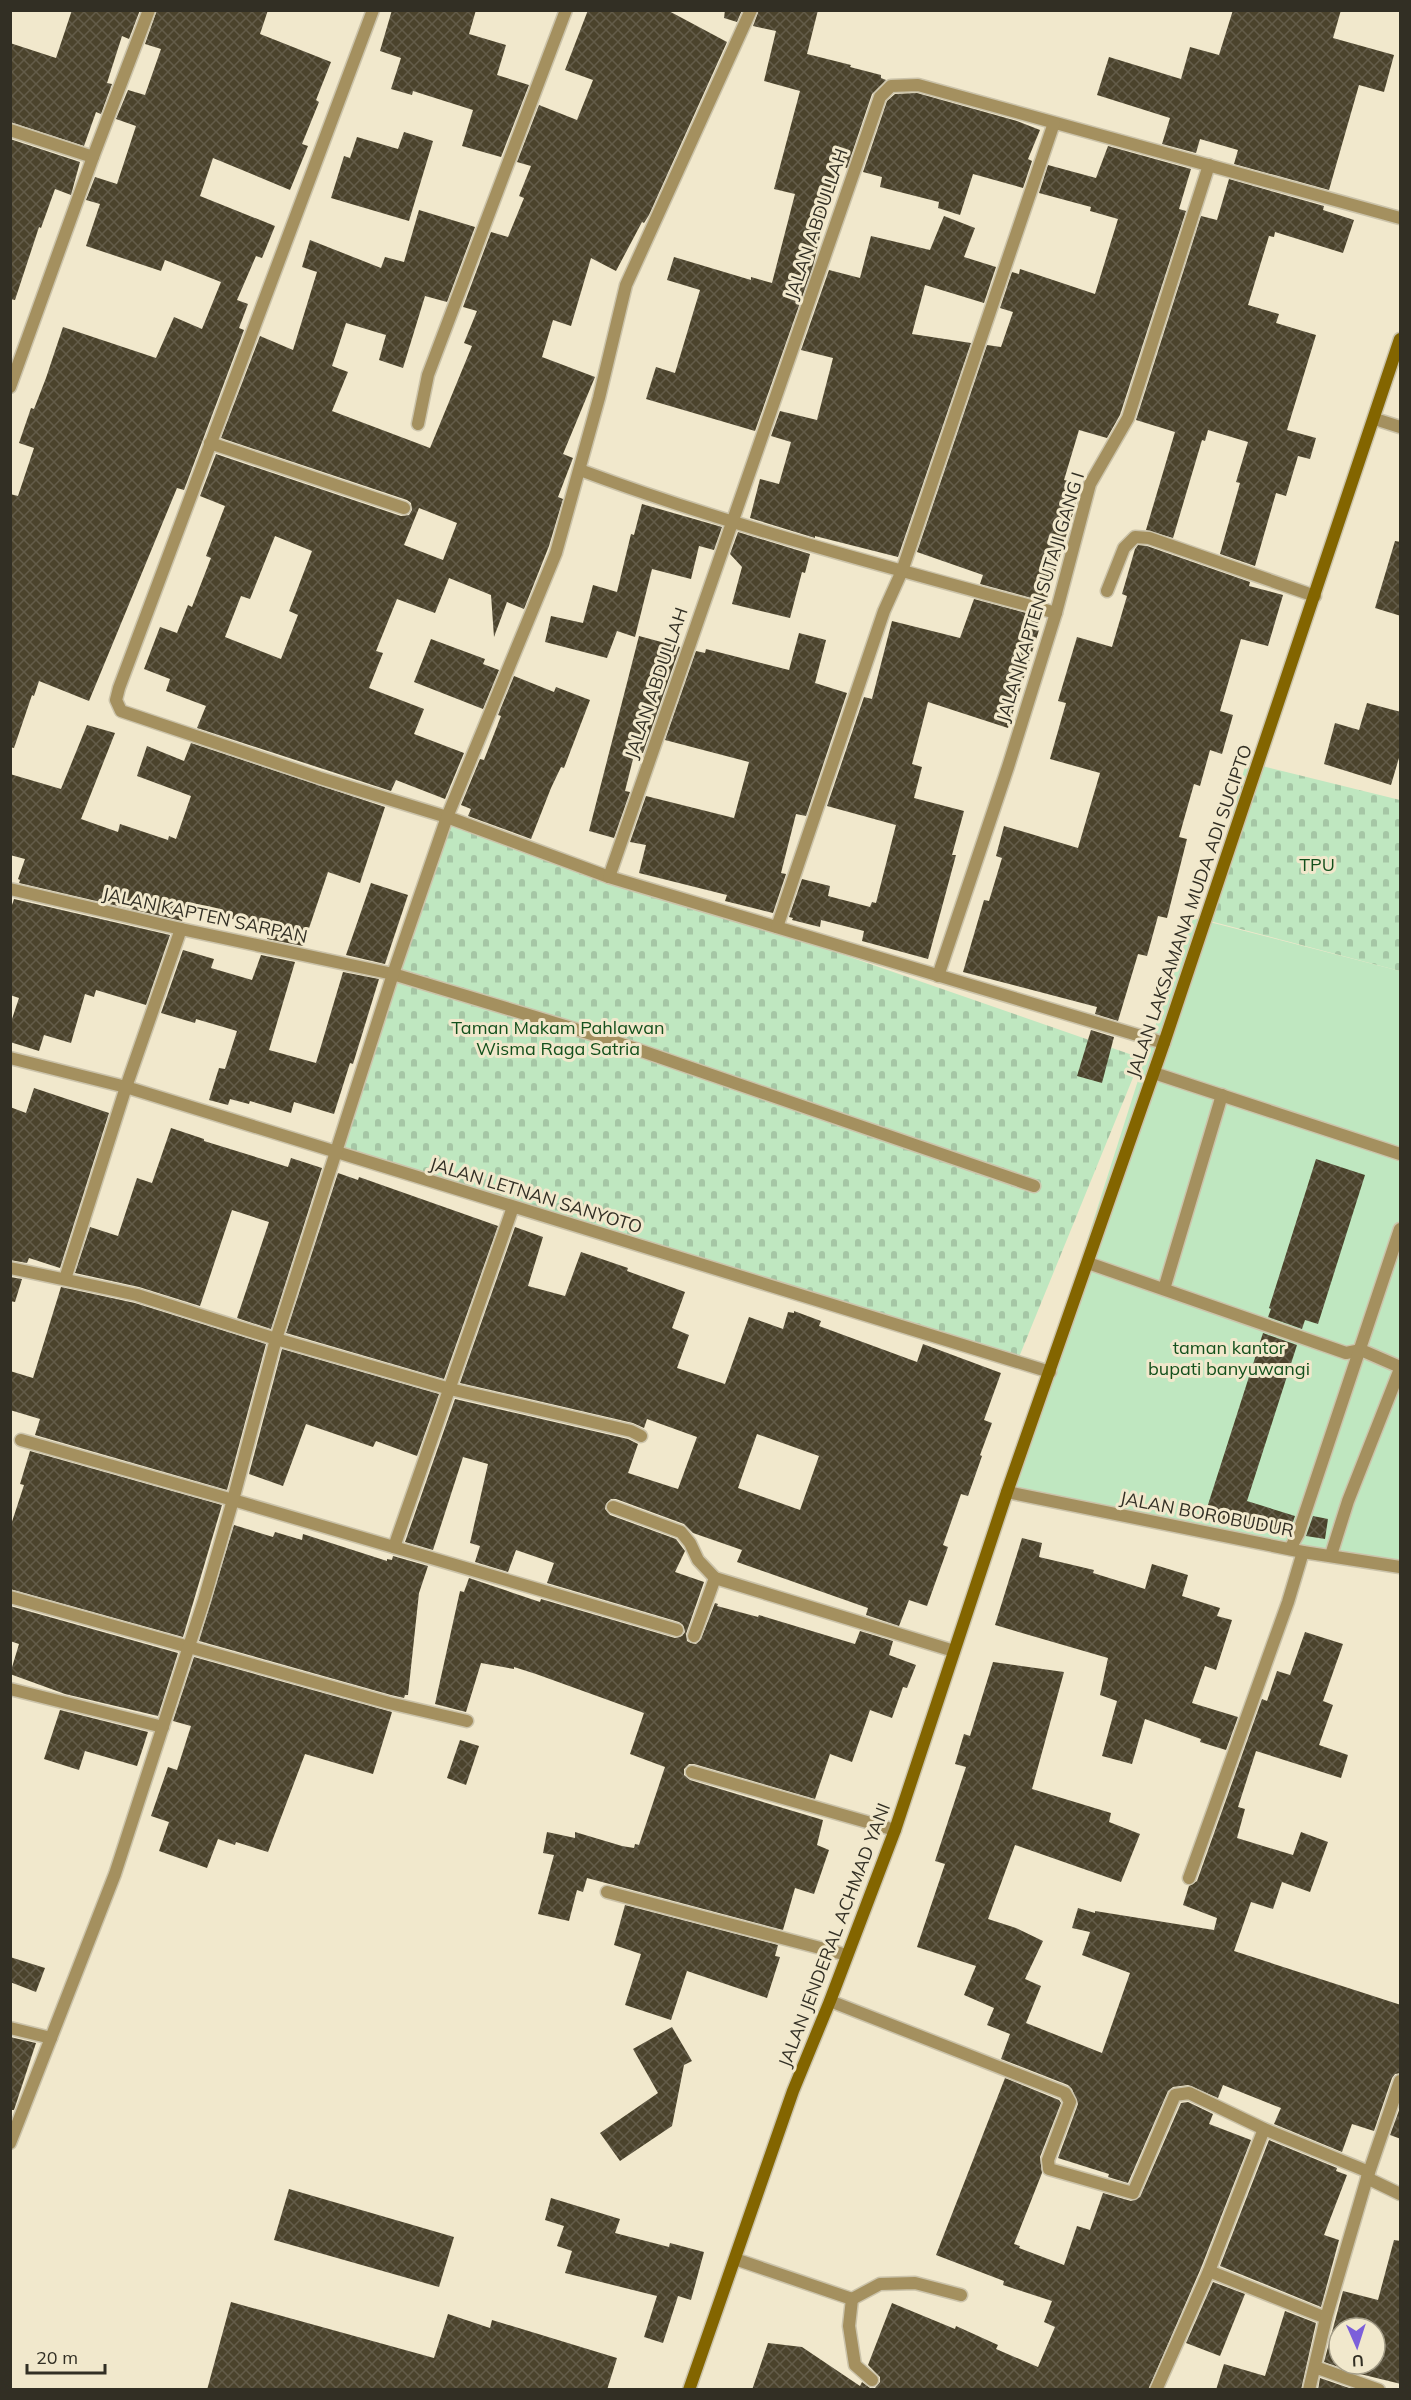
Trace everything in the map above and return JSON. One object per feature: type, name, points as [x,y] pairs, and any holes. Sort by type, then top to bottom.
[{"type":"main road","name":"JALAN LAKSAMANA MUDA ADI SUCIPTO","points":[[1006,1492],[1154,1073],[1401,339]]},
{"type":"main road","name":"JALAN JENDERAL ACHMAD YANI","points":[[689,2390],[793,2091],[895,1830],[1006,1492]]},
{"type":"street","points":[[10,387],[93,157],[150,10]]},
{"type":"street","points":[[373,10],[119,688],[116,700],[121,711],[286,767],[447,817],[609,877],[1164,1043]]},
{"type":"street","points":[[418,424],[428,375],[566,10]]},
{"type":"street","points":[[10,2143],[115,1874],[189,1647],[233,1500],[276,1338],[393,974],[447,817],[556,553],[580,470],[626,285],[751,10]]},
{"type":"street","name":"JALAN ABDULLAH","points":[[609,877],[880,97],[891,86],[918,85],[1401,218]]},
{"type":"street","points":[[777,927],[884,611],[902,571],[1054,123]]},
{"type":"street","points":[[10,130],[93,157]]},
{"type":"street","name":"JALAN KAPTEN SUTAJI GANG I","points":[[938,976],[1008,767],[1056,613],[1089,484],[1128,418],[1209,165]]},
{"type":"street","points":[[1375,419],[1401,427]]},
{"type":"street","points":[[210,443],[404,508]]},
{"type":"street","points":[[580,470],[660,500],[731,522],[1056,613]]},
{"type":"street","points":[[1107,591],[1124,548],[1135,537],[1149,538],[1315,596]]},
{"type":"street","name":"JALAN KAPTEN SARPAN","points":[[10,889],[181,929],[393,974],[598,1036],[1034,1186]]},
{"type":"street","points":[[65,1280],[126,1087],[181,929]]},
{"type":"street","name":"JALAN LETNAN SANYOTO","points":[[10,1058],[126,1087],[1050,1372]]},
{"type":"street","points":[[1154,1073],[1401,1154]]},
{"type":"street","points":[[1164,1288],[1222,1095]]},
{"type":"street","points":[[394,1547],[513,1207]]},
{"type":"street","points":[[1290,1549],[1298,1534],[1401,1229]]},
{"type":"street","points":[[1088,1263],[1346,1353],[1361,1350],[1401,1368],[1348,1501],[1331,1555]]},
{"type":"street","points":[[10,1268],[137,1295],[450,1389],[631,1431],[641,1436]]},
{"type":"street","points":[[21,1440],[677,1630]]},
{"type":"street","name":"JALAN BOROBUDUR","points":[[1006,1492],[1303,1552],[1401,1567]]},
{"type":"street","points":[[613,1507],[681,1532],[690,1543],[698,1560],[715,1578],[954,1651]]},
{"type":"street","points":[[1189,1878],[1288,1602],[1303,1552]]},
{"type":"street","points":[[694,1636],[715,1578]]},
{"type":"street","points":[[10,1597],[389,1704],[467,1721]]},
{"type":"street","points":[[10,1689],[163,1727]]},
{"type":"street","points":[[692,1772],[895,1830]]},
{"type":"street","points":[[607,1892],[847,1955]]},
{"type":"street","points":[[830,2001],[1065,2093],[1070,2102],[1048,2160],[1048,2169],[1133,2193],[1175,2095],[1189,2093],[1368,2175],[1401,2194]]},
{"type":"street","points":[[10,2028],[51,2038]]},
{"type":"street","points":[[1310,2390],[1326,2318],[1368,2175],[1401,2081]]},
{"type":"street","points":[[1156,2390],[1209,2271],[1264,2129]]},
{"type":"street","points":[[735,2259],[852,2299],[880,2284],[915,2283],[961,2295]]},
{"type":"street","points":[[1209,2271],[1326,2318]]},
{"type":"street","points":[[852,2299],[849,2326],[855,2365],[872,2380]]},
{"type":"street","points":[[1315,2367],[1379,2390]]},
{"type":"green space","name":"TPU","points":[[1246,762],[1400,800],[1400,971],[1206,920]]},
{"type":"green space","name":"Taman Makam Pahlawan Wisma Raga Satria","points":[[447,817],[1141,1058],[1017,1362],[336,1150]]},
{"type":"green space","name":"taman kantor bupati banyuwangi","points":[[1190,917],[1400,971],[1400,1564],[1007,1492]]},
{"type":"building","points":[[72,10],[140,10],[129,39],[122,36],[107,83],[112,84],[101,114],[96,112],[84,146],[10,122],[10,43],[56,58]]},
{"type":"building","points":[[157,10],[268,10],[260,34],[331,62],[316,100],[319,102],[302,144],[308,146],[290,190],[213,158],[200,196],[275,226],[262,258],[256,256],[237,300],[248,304],[239,328],[244,330],[184,490],[177,488],[89,701],[39,681],[14,748],[10,747],[10,494],[18,496],[34,448],[19,443],[31,408],[34,409],[46,378],[63,327],[156,358],[174,317],[202,329],[221,282],[165,260],[161,271],[86,246],[100,204],[86,200],[95,177],[117,184],[136,126],[116,119],[128,90],[145,95],[161,49],[145,44]]},
{"type":"building","points":[[392,10],[476,10],[469,34],[506,45],[497,75],[529,85],[501,157],[462,146],[473,110],[413,91],[412,95],[391,89],[401,58],[380,51]]},
{"type":"building","points":[[588,10],[667,10],[727,42],[649,215],[644,223],[642,222],[616,271],[591,258],[571,326],[553,320],[542,357],[595,377],[563,454],[573,458],[558,497],[563,499],[549,546],[524,609],[507,602],[494,637],[491,595],[449,578],[435,613],[397,599],[376,651],[383,653],[369,688],[424,709],[414,734],[464,753],[445,799],[396,780],[391,791],[197,728],[206,706],[166,691],[170,679],[144,669],[160,627],[177,633],[188,605],[192,607],[211,558],[206,556],[225,506],[200,496],[216,454],[401,516],[409,515],[412,510],[411,503],[407,500],[221,438],[260,336],[293,350],[317,272],[302,267],[310,240],[381,268],[385,257],[404,262],[419,210],[475,227],[447,302],[425,296],[403,368],[379,360],[386,335],[346,323],[332,366],[348,372],[332,411],[430,448],[472,346],[464,343],[477,311],[463,307],[491,232],[508,237],[524,198],[519,196],[531,166],[517,162],[539,105],[577,120],[593,80],[565,70]],"holes":[[[419,508],[457,523],[443,560],[404,545]],[[275,536],[312,551],[289,611],[298,615],[281,659],[225,637],[241,596],[250,599]]]},
{"type":"building","points":[[725,10],[742,10],[737,22],[724,18]]},
{"type":"building","points":[[759,10],[818,10],[807,54],[851,65],[850,67],[881,75],[881,78],[886,80],[872,94],[847,168],[840,166],[831,203],[828,202],[813,266],[755,431],[646,399],[656,367],[675,373],[700,290],[667,280],[674,257],[751,280],[751,277],[772,283],[795,194],[774,189],[800,91],[764,81],[776,31],[753,26]]},
{"type":"building","points":[[1233,10],[1341,10],[1333,38],[1394,55],[1384,92],[1359,85],[1329,190],[1234,164],[1238,150],[1200,139],[1196,153],[1162,144],[1170,118],[1097,95],[1109,57],[1181,79],[1190,47],[1219,55]]},
{"type":"building","points":[[917,93],[1017,121],[1040,130],[1028,159],[1032,161],[1023,188],[973,174],[960,215],[938,208],[939,202],[880,187],[882,177],[863,172],[887,101],[895,94]]},
{"type":"building","points":[[404,132],[433,141],[409,221],[331,198],[344,156],[350,158],[357,137],[398,149]]},
{"type":"building","points":[[10,139],[80,162],[71,195],[55,189],[41,228],[39,227],[15,300],[10,299]]},
{"type":"building","points":[[1108,146],[1191,169],[1179,209],[1186,211],[1120,415],[1107,438],[1079,430],[1064,480],[1077,483],[1072,502],[1076,503],[1046,602],[980,584],[983,575],[917,552],[987,345],[1001,347],[1013,312],[1000,308],[1012,272],[1019,274],[1020,269],[1095,294],[1118,219],[1090,211],[1091,207],[1039,193],[1048,165],[1096,178]]},
{"type":"building","points":[[1229,179],[1324,206],[1323,210],[1354,220],[1343,253],[1275,232],[1274,237],[1269,236],[1248,305],[1279,314],[1276,323],[1316,335],[1287,430],[1316,438],[1310,459],[1298,456],[1286,496],[1276,493],[1255,566],[1220,554],[1240,483],[1236,482],[1248,442],[1208,430],[1205,441],[1202,440],[1173,538],[1146,530],[1175,432],[1136,420],[1201,216],[1217,220]]},
{"type":"building","points":[[944,216],[975,228],[964,257],[996,267],[984,303],[925,285],[912,334],[971,343],[898,557],[815,536],[815,538],[750,518],[760,479],[779,484],[791,442],[771,436],[780,411],[817,420],[833,358],[801,350],[829,270],[860,278],[871,236],[930,250]]},
{"type":"building","points":[[642,504],[722,527],[714,550],[699,546],[691,579],[652,569],[635,637],[617,631],[607,658],[545,642],[551,616],[583,623],[593,585],[617,592],[631,534],[634,535]]},
{"type":"building","points":[[738,532],[810,554],[805,573],[802,572],[790,618],[732,604],[742,567],[730,554]]},
{"type":"building","points":[[1395,541],[1401,542],[1401,616],[1375,608]]},
{"type":"building","points":[[1138,545],[1147,546],[1250,582],[1249,586],[1283,595],[1268,646],[1241,639],[1220,711],[1233,715],[1222,754],[1210,750],[1200,786],[1194,784],[1179,837],[1187,839],[1167,918],[1158,916],[1147,956],[1138,954],[1118,1021],[1095,1014],[1097,1007],[963,972],[984,900],[989,901],[1002,858],[996,856],[1004,826],[1078,848],[1100,773],[1050,759],[1066,703],[1058,701],[1077,637],[1112,647],[1127,596],[1122,594]]},
{"type":"building","points":[[974,599],[1041,617],[1038,624],[1040,627],[1008,728],[928,702],[912,764],[922,767],[914,798],[964,811],[952,855],[956,855],[928,959],[862,941],[864,931],[821,920],[820,927],[792,920],[793,918],[789,917],[802,879],[830,886],[828,896],[870,907],[872,902],[876,903],[896,825],[827,806],[864,697],[872,699],[892,621],[960,638]]},
{"type":"building","points":[[799,633],[826,640],[815,683],[847,693],[806,816],[796,814],[781,873],[786,874],[773,913],[725,901],[727,895],[639,873],[646,845],[630,842],[646,796],[734,818],[749,762],[665,740],[696,651],[705,653],[706,649],[789,670]]},
{"type":"building","points":[[639,636],[680,647],[643,753],[635,751],[625,791],[630,792],[614,838],[589,831]]},
{"type":"building","points":[[431,639],[485,659],[483,664],[499,670],[483,709],[414,682]]},
{"type":"building","points":[[514,676],[554,692],[556,687],[590,700],[564,768],[561,767],[551,788],[531,839],[468,816],[471,809],[461,805],[480,759],[484,760],[501,716],[498,715]]},
{"type":"building","points":[[1367,703],[1401,712],[1401,751],[1391,785],[1324,764],[1335,723],[1359,730]]},
{"type":"building","points":[[87,725],[115,733],[81,819],[118,832],[120,824],[168,840],[169,836],[176,839],[191,796],[137,776],[147,746],[184,761],[191,743],[385,807],[360,883],[328,872],[303,946],[267,939],[269,931],[188,904],[182,921],[19,883],[18,879],[25,859],[10,855],[10,774],[61,789]]},
{"type":"building","points":[[371,883],[408,895],[385,964],[346,955]]},
{"type":"building","points":[[14,899],[170,935],[146,1005],[96,990],[94,997],[85,994],[71,1043],[44,1035],[39,1051],[10,1042],[10,1025],[19,998],[10,995],[10,911]]},
{"type":"building","points":[[183,950],[214,959],[211,968],[252,980],[261,955],[295,962],[269,1050],[316,1063],[343,972],[379,979],[353,1064],[350,1063],[334,1114],[294,1102],[291,1113],[250,1101],[249,1104],[230,1099],[228,1105],[209,1100],[219,1068],[225,1069],[237,1031],[196,1019],[195,1023],[161,1013]]},
{"type":"building","points":[[1091,1030],[1114,1037],[1102,1083],[1077,1076]]},
{"type":"building","points":[[34,1088],[109,1113],[60,1268],[29,1258],[27,1263],[10,1260],[10,1107],[26,1113]]},
{"type":"building","points":[[171,1128],[204,1139],[204,1141],[288,1167],[291,1158],[322,1168],[271,1329],[237,1318],[269,1222],[232,1210],[200,1306],[139,1287],[75,1273],[90,1227],[118,1236],[137,1178],[152,1183]]},
{"type":"building","points":[[1316,1159],[1365,1175],[1318,1324],[1305,1320],[1302,1329],[1268,1317]]},
{"type":"building","points":[[338,1173],[358,1180],[359,1177],[498,1226],[444,1379],[286,1333]]},
{"type":"building","points":[[515,1227],[543,1237],[528,1286],[565,1296],[581,1252],[628,1268],[627,1271],[685,1292],[672,1328],[689,1335],[677,1368],[725,1384],[749,1317],[783,1329],[788,1312],[794,1313],[794,1311],[821,1321],[819,1326],[917,1362],[923,1344],[1001,1373],[984,1420],[992,1423],[980,1455],[982,1456],[968,1496],[961,1494],[943,1545],[948,1547],[927,1606],[909,1600],[899,1626],[866,1615],[868,1608],[737,1562],[742,1550],[693,1533],[684,1524],[616,1499],[611,1499],[606,1504],[605,1509],[610,1515],[676,1539],[685,1551],[675,1572],[704,1582],[686,1634],[687,1641],[696,1644],[701,1639],[715,1603],[718,1604],[717,1606],[758,1617],[759,1615],[855,1644],[860,1631],[893,1641],[889,1655],[916,1665],[907,1688],[903,1687],[892,1718],[870,1710],[852,1762],[830,1754],[815,1799],[694,1764],[689,1764],[684,1769],[684,1775],[690,1780],[823,1820],[817,1845],[829,1850],[814,1894],[795,1888],[783,1930],[587,1878],[583,1892],[577,1890],[569,1921],[538,1914],[554,1855],[543,1853],[547,1832],[575,1838],[575,1832],[634,1848],[635,1844],[639,1845],[665,1767],[630,1754],[644,1713],[514,1667],[514,1669],[481,1663],[466,1712],[435,1704],[460,1591],[464,1592],[469,1578],[540,1602],[541,1599],[675,1638],[682,1636],[685,1632],[683,1625],[547,1583],[554,1563],[516,1550],[508,1572],[475,1562],[480,1546],[470,1543],[488,1464],[463,1457],[433,1550],[405,1542],[455,1399],[628,1439],[638,1444],[628,1473],[678,1489],[697,1437],[647,1419],[644,1428],[633,1423],[460,1383]],"holes":[[[757,1434],[819,1456],[800,1510],[738,1488]]]},
{"type":"building","points":[[10,1277],[22,1279],[15,1302],[10,1301]]},
{"type":"building","points":[[61,1287],[135,1303],[266,1344],[227,1490],[35,1435],[40,1419],[10,1410],[10,1371],[33,1378]]},
{"type":"building","points":[[1263,1333],[1297,1345],[1247,1501],[1295,1516],[1289,1533],[1269,1529],[1268,1531],[1239,1522],[1238,1525],[1205,1514]]},
{"type":"building","points":[[282,1349],[439,1394],[417,1456],[376,1441],[373,1447],[306,1424],[283,1486],[249,1474]]},
{"type":"building","points":[[30,1451],[222,1505],[183,1637],[10,1589],[10,1528],[24,1485],[20,1484]]},
{"type":"building","points":[[1313,1516],[1328,1519],[1325,1539],[1306,1536]]},
{"type":"building","points":[[234,1525],[273,1537],[275,1532],[302,1540],[303,1534],[387,1561],[387,1559],[392,1560],[393,1556],[428,1566],[419,1593],[408,1695],[404,1698],[391,1695],[199,1641]]},
{"type":"building","points":[[1022,1538],[1042,1543],[1039,1557],[1094,1570],[1093,1573],[1145,1589],[1152,1564],[1188,1575],[1182,1596],[1220,1608],[1217,1616],[1232,1620],[1216,1670],[1205,1666],[1192,1703],[1238,1717],[1226,1750],[1200,1742],[1201,1739],[1145,1719],[1132,1764],[1102,1756],[1117,1701],[1100,1695],[1108,1658],[995,1625]]},
{"type":"building","points":[[10,1606],[178,1653],[158,1716],[65,1694],[10,1674],[19,1644],[10,1641]]},
{"type":"building","points":[[1305,1632],[1343,1644],[1323,1701],[1333,1705],[1319,1745],[1348,1755],[1341,1778],[1256,1751],[1238,1807],[1245,1809],[1237,1838],[1293,1855],[1301,1832],[1328,1842],[1310,1892],[1282,1882],[1273,1909],[1251,1902],[1234,1951],[1401,2005],[1401,2073],[1395,2074],[1392,2078],[1374,2131],[1352,2124],[1342,2152],[1274,2124],[1281,2108],[1223,2085],[1218,2098],[1188,2085],[1173,2087],[1168,2091],[1128,2183],[1108,2177],[1109,2174],[1058,2158],[1078,2104],[1072,2089],[1068,2085],[1001,2059],[1010,2034],[987,2025],[994,2008],[964,1995],[976,1966],[917,1947],[945,1864],[935,1861],[966,1767],[955,1764],[964,1734],[970,1736],[993,1662],[1064,1672],[1032,1789],[1111,1813],[1109,1822],[1140,1834],[1121,1882],[1015,1845],[988,1919],[1016,1928],[1043,1941],[1025,1979],[1041,1986],[1026,2023],[1102,2053],[1130,1973],[1082,1955],[1090,1932],[1072,1928],[1078,1908],[1095,1913],[1095,1911],[1214,1930],[1217,1918],[1183,1905],[1189,1886],[1197,1881],[1262,1699],[1267,1701],[1277,1671],[1290,1675]]},
{"type":"building","points":[[194,1657],[392,1712],[373,1774],[305,1754],[268,1852],[218,1839],[207,1868],[159,1851],[169,1822],[151,1816],[168,1767],[177,1770],[191,1726],[173,1721]]},
{"type":"building","points":[[60,1710],[148,1732],[137,1766],[85,1751],[79,1770],[44,1759]]},
{"type":"building","points":[[460,1740],[479,1746],[466,1785],[447,1778]]},
{"type":"building","points":[[625,1905],[778,1945],[775,1956],[780,1957],[767,1998],[687,1971],[671,2020],[625,2005],[641,1954],[614,1945]]},
{"type":"building","points":[[10,1957],[45,1968],[36,1992],[10,1982]]},
{"type":"building","points":[[672,2027],[692,2061],[684,2065],[672,2126],[620,2161],[600,2133],[658,2093],[633,2049]]},
{"type":"building","points":[[10,2037],[36,2043],[14,2110],[10,2110]]},
{"type":"building","points":[[1005,2078],[1059,2100],[1061,2103],[1040,2157],[1042,2173],[1014,2244],[1064,2265],[1077,2226],[1090,2230],[1103,2193],[1131,2201],[1140,2197],[1181,2103],[1188,2102],[1213,2114],[1209,2124],[1251,2140],[1201,2268],[1148,2390],[752,2390],[768,2343],[802,2347],[860,2386],[862,2382],[870,2388],[875,2388],[880,2382],[880,2377],[868,2365],[892,2303],[955,2329],[956,2326],[998,2345],[996,2349],[1038,2367],[1055,2327],[1044,2322],[1052,2301],[1003,2285],[1004,2281],[936,2255]]},
{"type":"building","points":[[1401,2105],[1401,2139],[1390,2135]]},
{"type":"building","points":[[1269,2140],[1337,2168],[1336,2171],[1347,2175],[1324,2235],[1339,2240],[1321,2307],[1220,2266]]},
{"type":"building","points":[[289,2189],[454,2237],[439,2287],[274,2240]]},
{"type":"building","points":[[551,2198],[620,2219],[615,2233],[669,2247],[670,2243],[704,2252],[691,2300],[678,2296],[663,2343],[644,2337],[657,2296],[565,2273],[572,2251],[557,2246],[564,2226],[545,2220]]},
{"type":"building","points":[[1394,2240],[1401,2241],[1401,2384],[1368,2376],[1387,2376],[1387,2316],[1336,2316],[1343,2291],[1378,2300]]},
{"type":"building","points":[[1213,2282],[1245,2294],[1220,2356],[1186,2343]]},
{"type":"building","points":[[231,2302],[434,2358],[448,2314],[490,2328],[492,2320],[617,2358],[607,2390],[207,2390]]},
{"type":"building","points":[[1285,2311],[1316,2323],[1301,2390],[1216,2390],[1224,2364],[1265,2376]]},
{"type":"building","points":[[1320,2378],[1352,2389],[1318,2390]]}]
